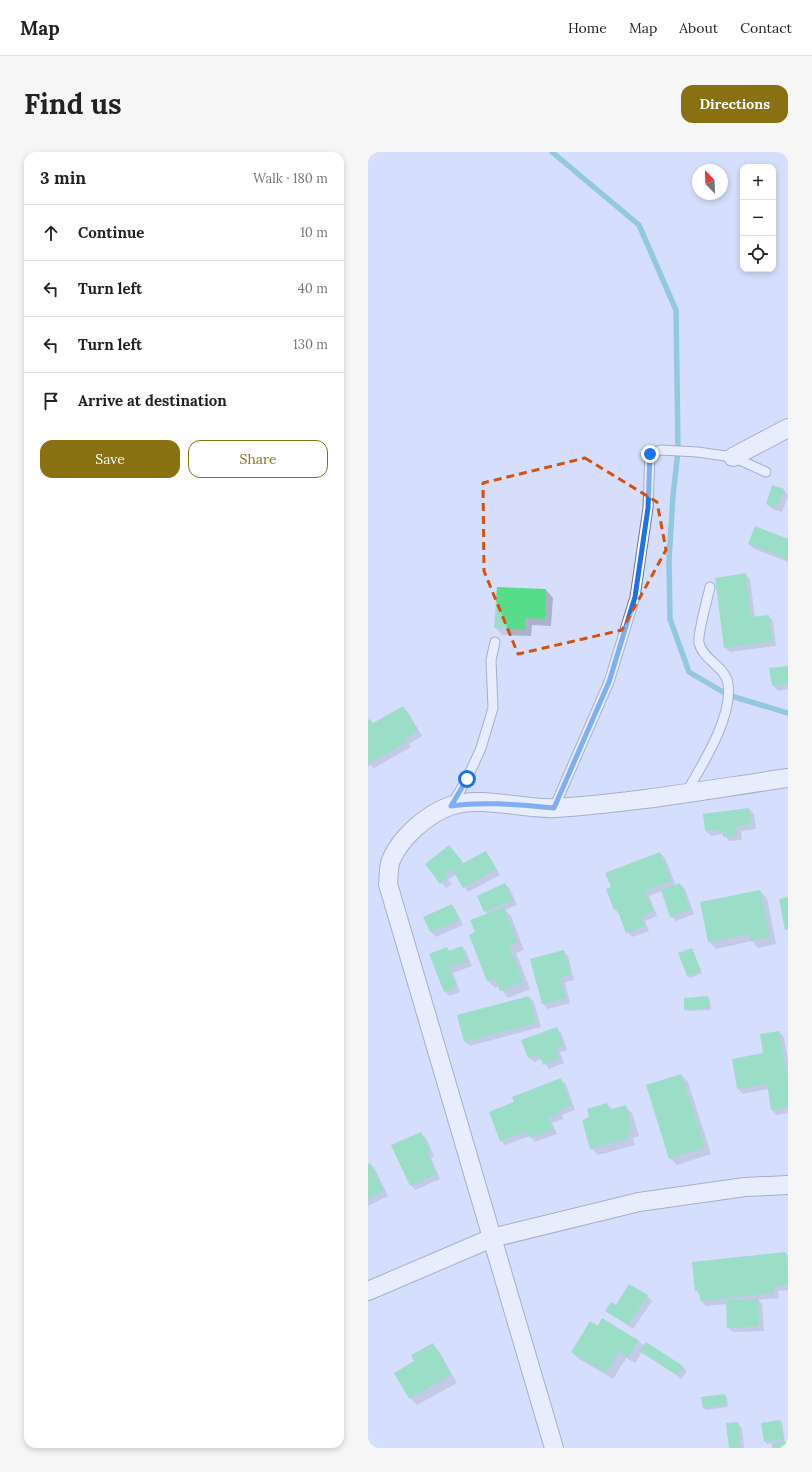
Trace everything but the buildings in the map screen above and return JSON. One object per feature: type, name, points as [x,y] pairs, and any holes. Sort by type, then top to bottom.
[{"type":"street","points":[[733,457],[788,428]]},
{"type":"street","points":[[554,1448],[492,1238],[466,1157],[388,884],[390,861],[407,836],[430,816],[451,806],[470,803],[497,803],[554,808],[686,793],[788,778]]},
{"type":"street","points":[[368,1291],[492,1238],[639,1202],[745,1187],[788,1185]]},
{"type":"lane","points":[[554,808],[609,682],[635,597],[648,508],[650,454],[661,450],[697,452],[733,457],[766,472]]},
{"type":"lane","points":[[686,793],[710,750],[729,704],[728,683],[719,668],[702,651],[698,642],[710,587]]},
{"type":"lane","points":[[451,806],[467,779],[481,748],[493,708],[491,660],[495,642]]},
{"type":"highlighted area","points":[[585,458],[657,502],[666,550],[622,630],[518,654],[484,571],[483,483]]},
{"type":"waterway","points":[[552,152],[639,225],[676,310],[678,451],[673,496],[669,560],[670,619],[689,672],[728,695],[788,713]]},
{"type":"route","points":[[467,779],[451,806],[470,803],[497,803],[554,808],[609,682],[635,597],[648,508],[650,454]]}]
